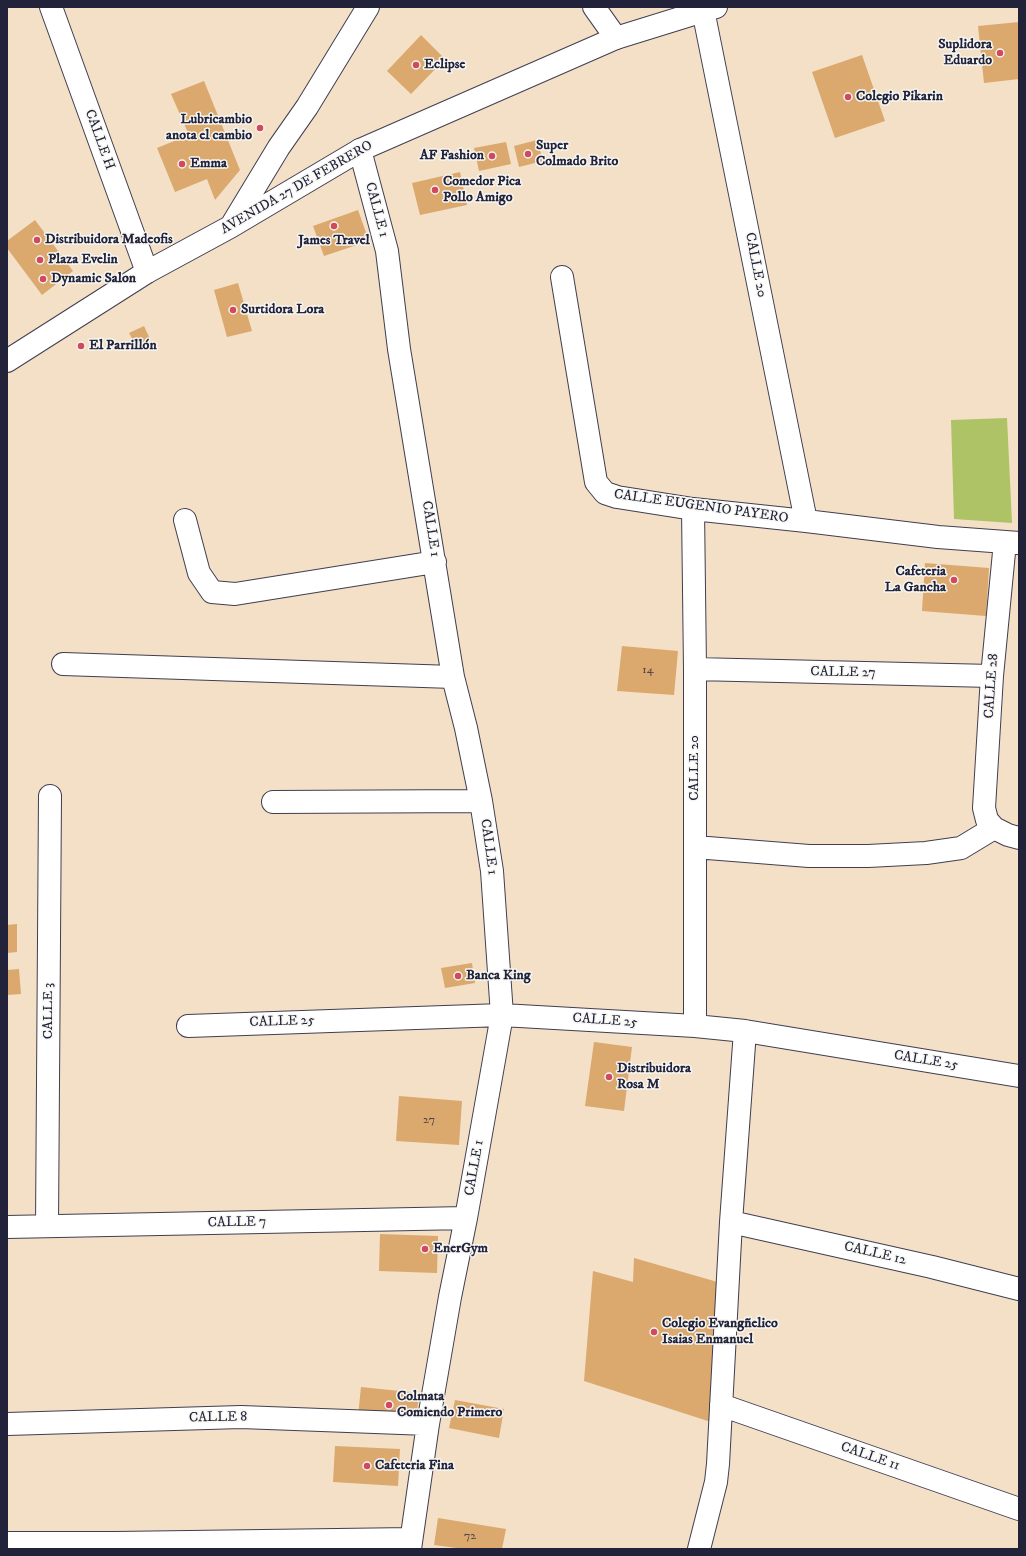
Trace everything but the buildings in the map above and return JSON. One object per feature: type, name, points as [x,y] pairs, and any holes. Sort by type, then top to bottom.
[{"type":"street","name":"CALLE H","points":[[51,7],[147,272]]},
{"type":"street","points":[[230,227],[279,147],[307,107],[368,7]]},
{"type":"street","points":[[594,7],[616,38]]},
{"type":"street","name":"AVENIDA 27 DE FEBRERO","points":[[7,360],[147,272],[230,227],[360,150],[616,38],[710,8]]},
{"type":"street","name":"CALLE 20","points":[[710,8],[806,521]]},
{"type":"street","name":"CALLE 1","points":[[360,150],[386,251],[399,349],[453,677],[466,728],[481,801],[492,872],[502,1014],[466,1218],[450,1297],[428,1424],[410,1544]]},
{"type":"street","name":"CALLE EUGENIO PAYERO","points":[[562,277],[596,482],[605,493],[617,497],[693,509],[938,537],[1012,542]]},
{"type":"street","name":"CALLE 20","points":[[693,509],[695,669],[695,1026]]},
{"type":"street","points":[[185,520],[199,573],[212,592],[235,594],[435,562]]},
{"type":"street","name":"CALLE 28","points":[[994,828],[987,820],[984,808],[992,676],[1012,542]]},
{"type":"street","points":[[63,664],[453,677]]},
{"type":"street","name":"CALLE 27","points":[[695,669],[992,676]]},
{"type":"street","name":"CALLE 3","points":[[48,1226],[50,796]]},
{"type":"street","points":[[273,802],[481,801]]},
{"type":"street","points":[[695,847],[809,856],[868,856],[926,853],[961,848],[994,828],[1008,835],[1019,838]]},
{"type":"street","name":"CALLE 25","points":[[188,1026],[502,1014],[695,1026],[745,1031],[1019,1076]]},
{"type":"street","points":[[699,1549],[716,1482],[718,1464],[731,1222],[745,1031]]},
{"type":"street","name":"CALLE 7","points":[[7,1227],[466,1218]]},
{"type":"street","name":"CALLE 12","points":[[731,1222],[932,1267],[1019,1289]]},
{"type":"street","name":"CALLE 11","points":[[721,1405],[1019,1508]]},
{"type":"street","name":"CALLE 8","points":[[7,1424],[241,1417],[428,1424]]},
{"type":"street","points":[[7,1543],[410,1544]]},
{"type":"green space","points":[[1007,418],[1012,523],[954,519],[951,420]]},
{"type":"place","name":"Suplidora Eduardo","points":[[1000,53]]},
{"type":"place","name":"Eclipse","points":[[416,65]]},
{"type":"place","name":"Colegio Pikarin","points":[[848,97]]},
{"type":"place","name":"Lubricambio anota el cambio","points":[[260,128]]},
{"type":"place","name":"Super Colmado Brito","points":[[528,154]]},
{"type":"place","name":"AF Fashion","points":[[492,156]]},
{"type":"place","name":"Emma","points":[[182,164]]},
{"type":"place","name":"Comedor Pica Pollo Amigo","points":[[435,190]]},
{"type":"place","name":"James Travel","points":[[334,226]]},
{"type":"place","name":"Distribuidora Madeofis","points":[[37,240]]},
{"type":"place","name":"Plaza Evelin","points":[[40,260]]},
{"type":"place","name":"Dynamic Salon","points":[[43,279]]},
{"type":"place","name":"Surtidora Lora","points":[[233,310]]},
{"type":"place","name":"El Parrillón","points":[[81,346]]},
{"type":"place","name":"Cafeteria La Gancha","points":[[954,580]]},
{"type":"place","name":"Banca King","points":[[458,976]]},
{"type":"place","name":"Distribuidora Rosa M","points":[[609,1077]]},
{"type":"place","name":"EnerGym","points":[[425,1249]]},
{"type":"place","name":"Colegio Evangñelico Isaias Enmanuel","points":[[654,1332]]},
{"type":"place","name":"Colmata Comiendo Primero","points":[[389,1405]]},
{"type":"place","name":"Cafeteria Fina","points":[[367,1466]]}]
